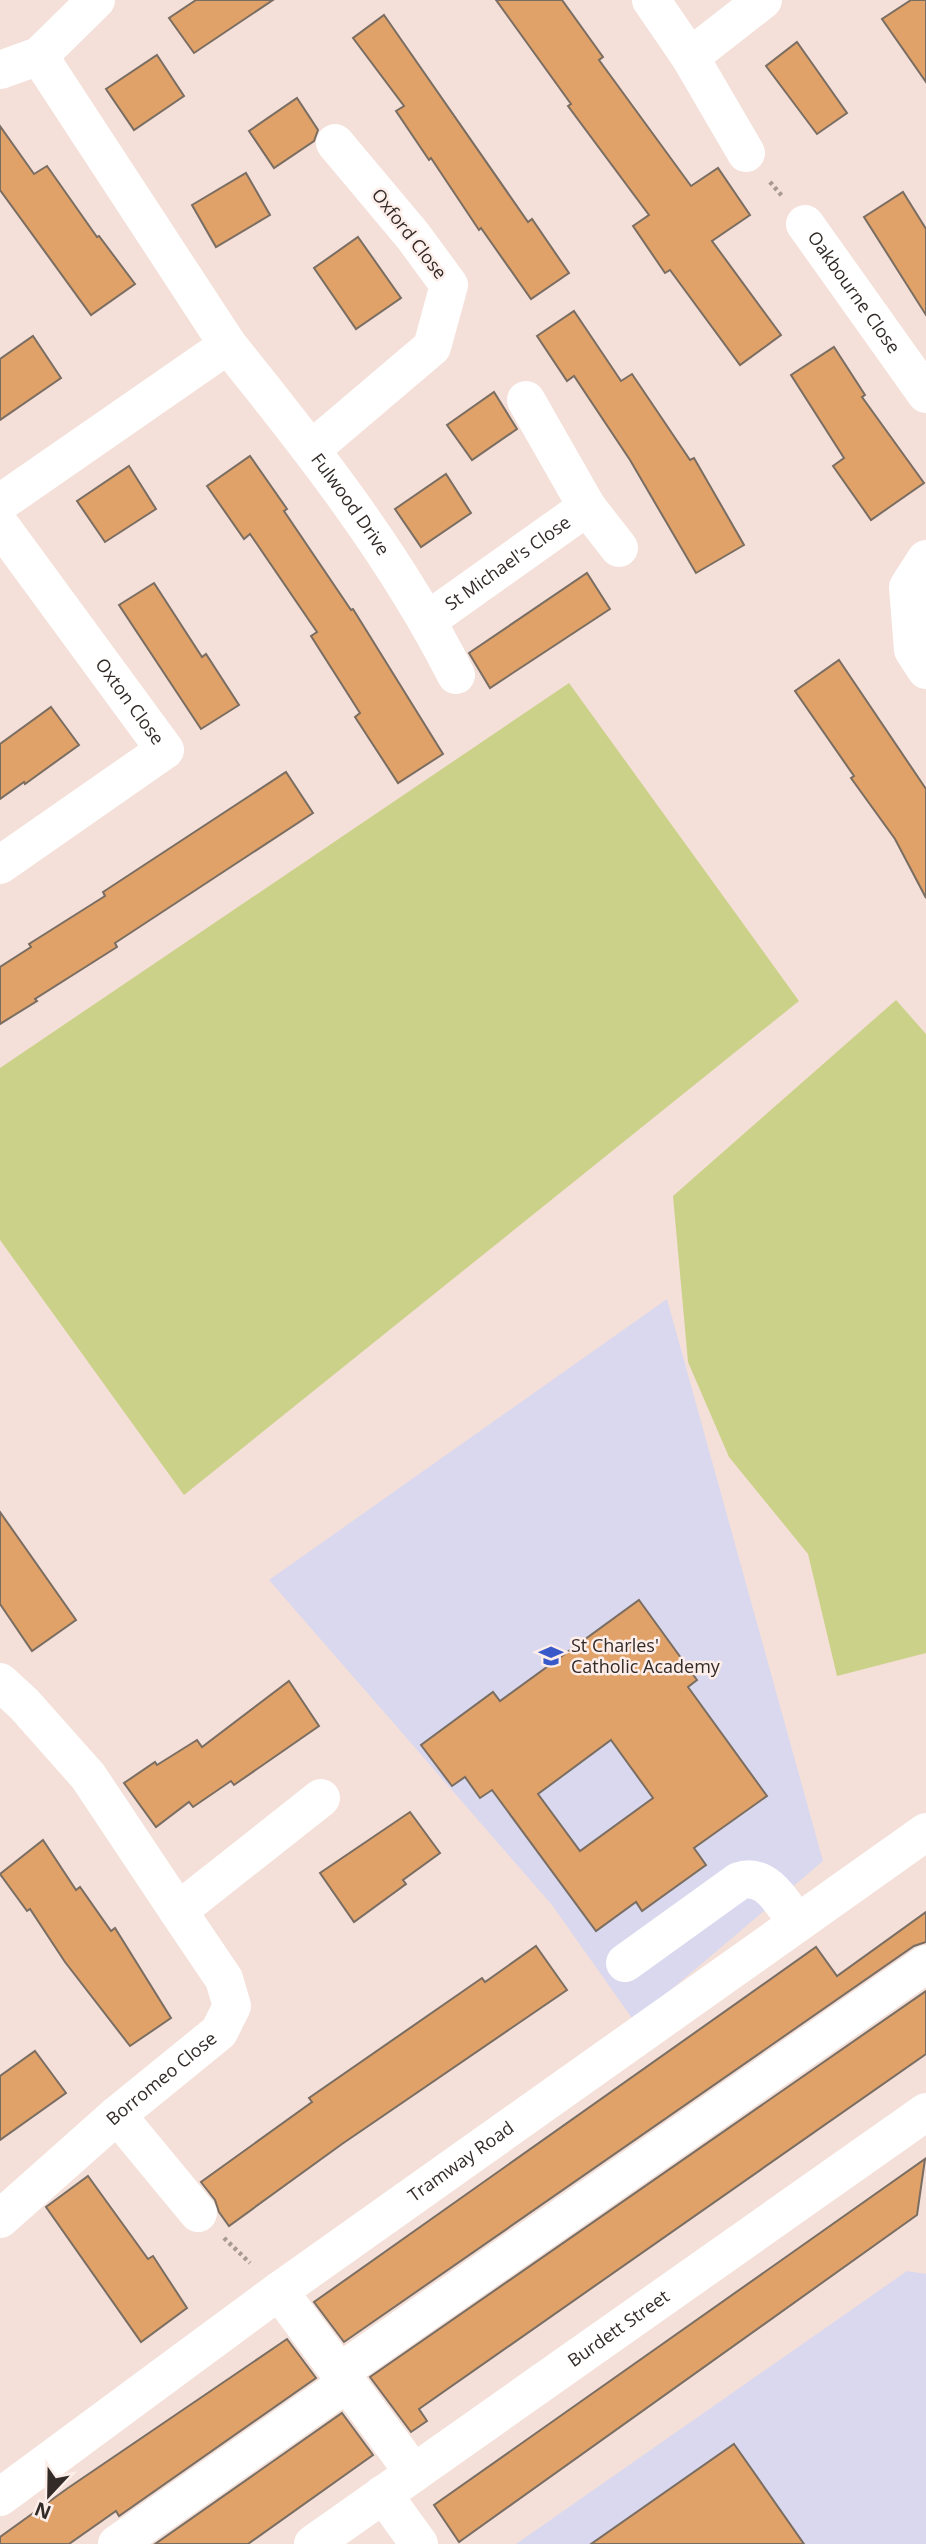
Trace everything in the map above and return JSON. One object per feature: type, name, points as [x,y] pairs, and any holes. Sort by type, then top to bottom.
[{"type":"street","points":[[0,71],[39,56],[96,0]]},
{"type":"street","points":[[651,0],[690,57],[746,153]]},
{"type":"street","points":[[690,57],[763,0]]},
{"type":"street","name":"Fulwood Drive","points":[[39,56],[228,345],[312,449],[428,620],[456,675]]},
{"type":"street","name":"Oxford Close","points":[[312,449],[432,347],[449,285],[413,236],[335,143]]},
{"type":"street","name":"Oakbourne Close","points":[[805,224],[926,394]]},
{"type":"street","points":[[0,503],[228,345]]},
{"type":"street","name":"St Michael's Close","points":[[526,400],[587,507],[618,548]]},
{"type":"street","name":"St Michael's Close","points":[[428,620],[587,507]]},
{"type":"street","name":"Oxton Close","points":[[0,526],[165,750],[0,865]]},
{"type":"street","points":[[926,559],[908,587],[913,650],[926,670]]},
{"type":"street","name":"Borromeo Close","points":[[0,1682],[24,1704],[88,1776],[224,1979],[232,2006],[219,2032],[117,2115],[0,2219]]},
{"type":"street","points":[[178,1911],[321,1798]]},
{"type":"street","name":"Tramway Road","points":[[0,2497],[279,2291],[926,1832]]},
{"type":"street","points":[[625,1963],[747,1878],[765,1883],[797,1923]]},
{"type":"street","points":[[117,2544],[343,2378],[926,1965]]},
{"type":"street","name":"Burdett Street","points":[[313,2544],[926,2112]]},
{"type":"street","points":[[117,2115],[198,2213]]},
{"type":"street","points":[[279,2291],[343,2378],[398,2483],[419,2544]]},
{"type":"path","points":[[746,153],[805,224]]},
{"type":"path","points":[[198,2213],[279,2291]]},
{"type":"shaded area","name":"St Charles' Catholic Academy","points":[[667,1299],[823,1861],[634,2021],[552,1905],[269,1580]]},
{"type":"shaded area","points":[[907,2271],[926,2274],[926,2544],[516,2544]]},
{"type":"green space","points":[[569,683],[799,1001],[184,1495],[0,1240],[0,1068]]},
{"type":"green space","points":[[896,1000],[926,1034],[926,1653],[837,1676],[808,1554],[729,1457],[688,1362],[673,1196]]},
{"type":"building","points":[[196,0],[273,0],[194,53],[169,18]]},
{"type":"building","points":[[496,0],[562,0],[603,57],[599,60],[691,186],[718,168],[750,215],[712,241],[781,335],[740,365],[670,270],[665,273],[633,226],[649,215],[568,106],[571,104]]},
{"type":"building","points":[[911,0],[926,0],[926,82],[882,19]]},
{"type":"building","points":[[384,15],[528,222],[532,219],[569,273],[531,299],[481,228],[479,230],[431,158],[429,160],[396,111],[404,106],[353,38]]},
{"type":"building","points":[[797,42],[847,113],[817,134],[766,66]]},
{"type":"building","points":[[157,55],[184,96],[134,130],[106,89]]},
{"type":"building","points":[[297,98],[318,130],[314,141],[274,168],[249,131]]},
{"type":"building","points":[[0,126],[34,174],[47,166],[97,237],[99,236],[135,284],[91,315],[0,190]]},
{"type":"building","points":[[246,173],[270,215],[216,247],[192,205]]},
{"type":"building","points":[[903,192],[926,229],[926,315],[864,217]]},
{"type":"building","points":[[358,237],[401,298],[356,329],[314,268]]},
{"type":"building","points":[[574,311],[621,381],[632,374],[690,460],[694,458],[744,545],[696,573],[630,460],[574,376],[567,381],[537,336]]},
{"type":"building","points":[[33,336],[61,378],[0,420],[0,359]]},
{"type":"building","points":[[834,347],[865,395],[862,397],[924,483],[871,520],[833,466],[844,458],[791,375]]},
{"type":"building","points":[[494,392],[517,429],[472,460],[447,425]]},
{"type":"building","points":[[250,456],[287,509],[284,511],[351,610],[353,609],[443,754],[398,783],[355,717],[360,713],[311,636],[317,632],[250,534],[244,539],[207,486]]},
{"type":"building","points":[[129,466],[156,509],[105,542],[77,501]]},
{"type":"building","points":[[446,474],[471,513],[421,547],[395,509]]},
{"type":"building","points":[[587,573],[610,609],[490,688],[469,653]]},
{"type":"building","points":[[154,583],[202,657],[206,654],[239,705],[201,729],[119,605]]},
{"type":"building","points":[[839,660],[926,789],[926,898],[895,839],[851,778],[854,776],[795,691]]},
{"type":"building","points":[[51,707],[79,745],[0,799],[0,744]]},
{"type":"building","points":[[286,772],[313,813],[115,943],[117,947],[0,1024],[0,967],[31,947],[29,944],[105,896],[103,892]]},
{"type":"building","points":[[0,1512],[76,1620],[32,1651],[0,1604]]},
{"type":"building","points":[[639,1600],[697,1680],[688,1687],[767,1796],[694,1848],[706,1865],[642,1911],[636,1902],[596,1931],[492,1790],[480,1798],[465,1777],[452,1786],[421,1745],[493,1692],[500,1701]],"holes":[[[611,1740],[653,1798],[580,1851],[538,1794]]]},
{"type":"building","points":[[289,1681],[319,1726],[234,1785],[231,1781],[193,1807],[189,1802],[156,1827],[124,1783],[155,1762],[157,1765],[197,1740],[202,1747]]},
{"type":"building","points":[[410,1812],[440,1853],[403,1880],[406,1884],[354,1922],[320,1873]]},
{"type":"building","points":[[43,1840],[76,1890],[80,1887],[111,1931],[115,1928],[171,2018],[130,2046],[65,1962],[30,1909],[27,1911],[0,1874]]},
{"type":"building","points":[[926,1912],[926,1942],[914,1946],[344,2342],[314,2302],[816,1947],[837,1976]]},
{"type":"building","points":[[536,1946],[567,1990],[342,2144],[229,2226],[219,2212],[215,2200],[201,2182],[312,2102],[309,2098],[482,1978],[485,1982]]},
{"type":"building","points":[[926,1991],[926,2054],[419,2409],[427,2421],[411,2432],[370,2377]]},
{"type":"building","points":[[35,2051],[66,2093],[0,2140],[0,2076]]},
{"type":"building","points":[[925,2159],[917,2215],[459,2542],[434,2505]]},
{"type":"building","points":[[88,2176],[148,2259],[153,2256],[187,2308],[141,2342],[46,2207]]},
{"type":"building","points":[[287,2339],[316,2378],[119,2516],[116,2511],[69,2544],[0,2544],[0,2537],[68,2488]]},
{"type":"building","points":[[342,2413],[373,2455],[248,2544],[155,2544]]},
{"type":"building","points":[[734,2444],[804,2544],[591,2544]]},
{"type":"place","name":"St Charles' Catholic Academy","points":[[551,1656]]}]
